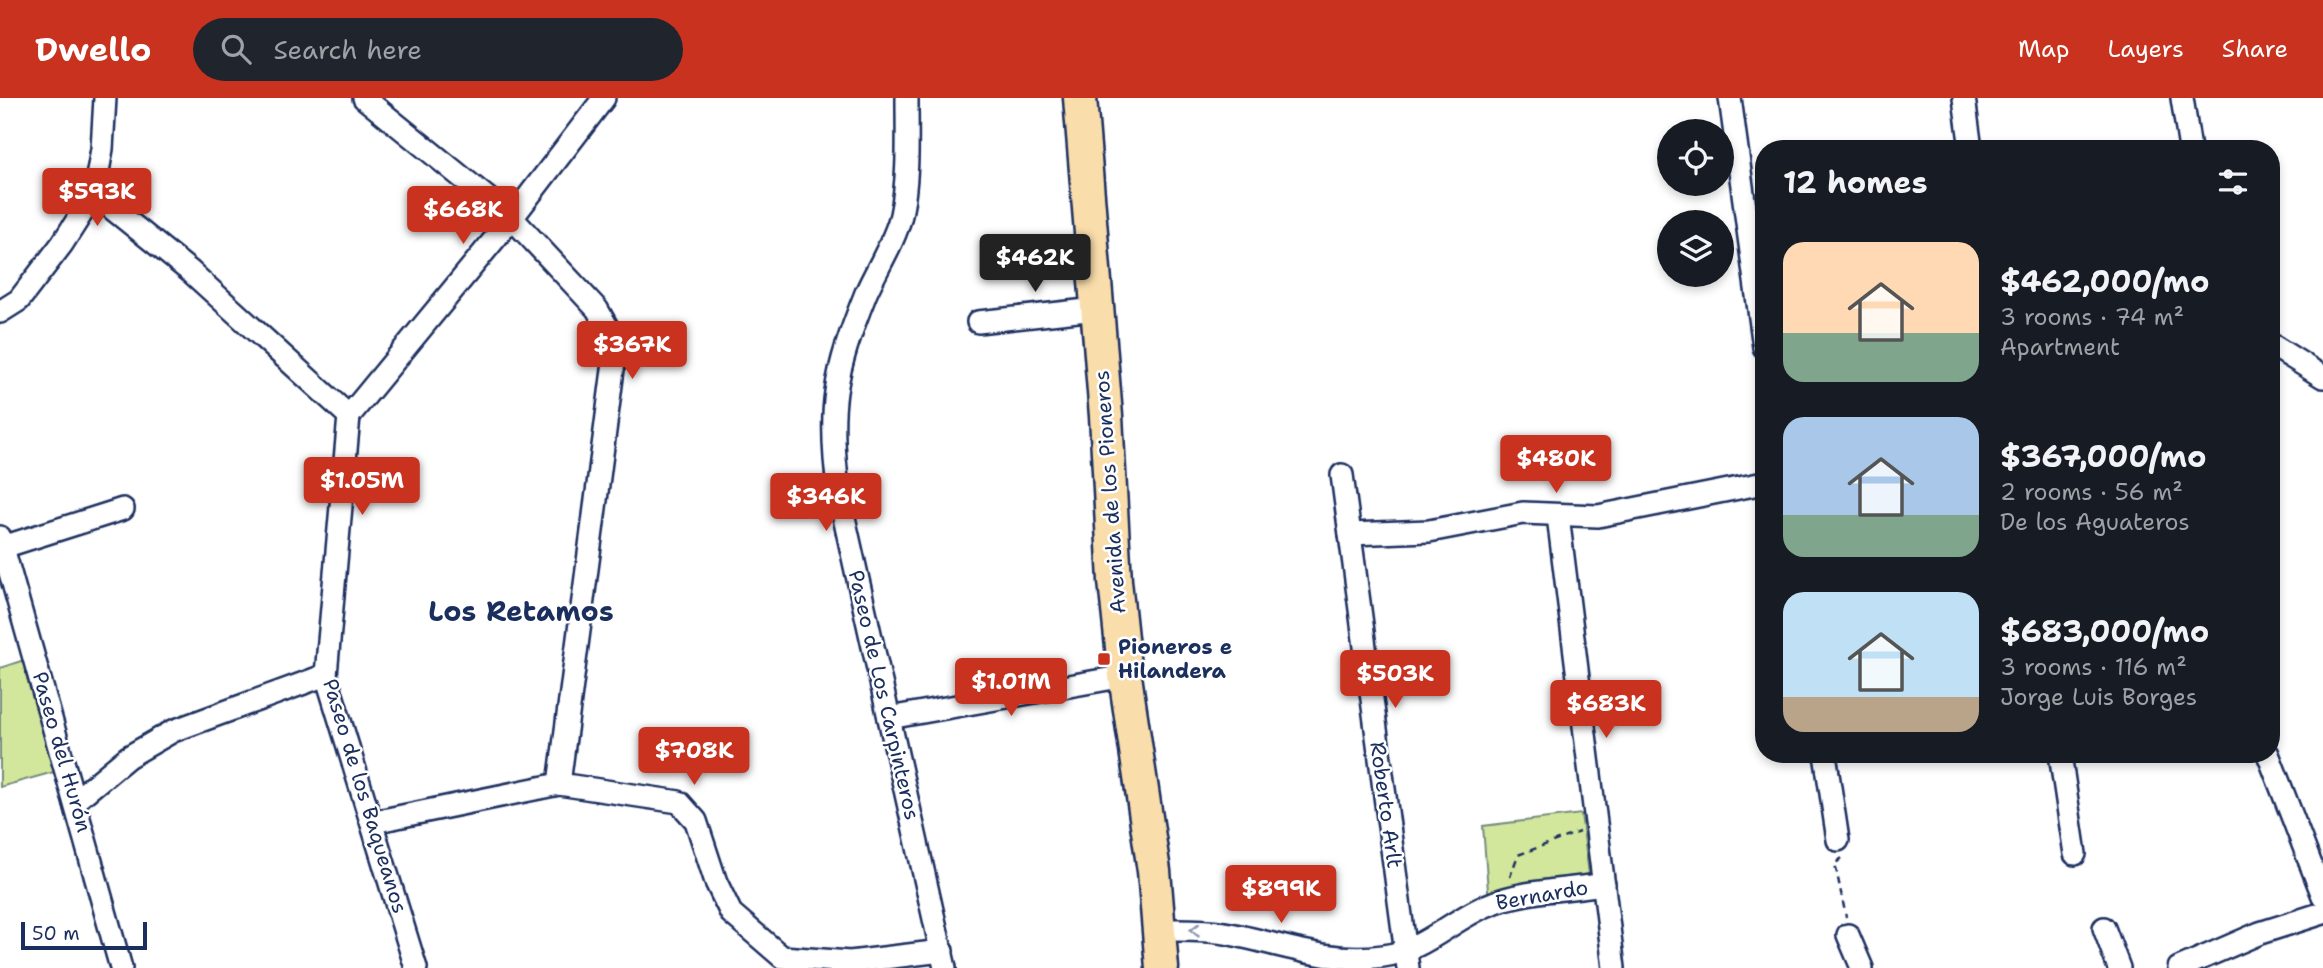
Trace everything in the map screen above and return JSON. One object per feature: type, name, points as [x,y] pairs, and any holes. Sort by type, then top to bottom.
[{"type":"main road","name":"Avenida de los Pioneros","points":[[1080,98],[1115,581],[1125,676],[1160,930],[1162,968]]},
{"type":"street","points":[[0,312],[19,300],[62,244],[94,194],[102,149],[105,98]]},
{"type":"street","points":[[364,98],[512,218],[597,309],[610,332],[614,362],[559,784]]},
{"type":"street","points":[[94,194],[191,272],[349,416],[512,218],[604,98]]},
{"type":"street","name":"Paseo de Los Carpinteros","points":[[907,98],[907,156],[900,218],[866,294],[838,372],[832,405],[832,442],[839,495],[943,960]]},
{"type":"street","points":[[1730,98],[1755,281]]},
{"type":"street","points":[[1964,98],[1970,140]]},
{"type":"street","points":[[2182,98],[2189,140]]},
{"type":"street","points":[[978,322],[1097,309]]},
{"type":"street","points":[[2280,350],[2323,377]]},
{"type":"street","name":"Paseo de los Baqueanos","points":[[349,416],[326,675],[416,968]]},
{"type":"street","name":"Roberto Arlt","points":[[1342,475],[1407,960]]},
{"type":"street","points":[[1350,534],[1429,531],[1523,513],[1598,516],[1755,485]]},
{"type":"street","points":[[1,542],[122,509]]},
{"type":"street","points":[[1558,516],[1614,968]]},
{"type":"street","name":"Paseo del Hurón","points":[[1,542],[76,800],[121,968]]},
{"type":"street","points":[[76,800],[128,757],[173,731],[326,675]]},
{"type":"street","points":[[889,719],[1125,676]]},
{"type":"street","points":[[1826,763],[1838,840]]},
{"type":"street","points":[[2061,763],[2075,854]]},
{"type":"street","points":[[2271,763],[2323,896]]},
{"type":"street","points":[[373,822],[559,784],[679,802],[696,821],[716,882],[731,913],[777,962],[943,960]]},
{"type":"street","name":"Bernardo","points":[[1160,930],[1227,933],[1331,958],[1384,956],[1407,960],[1502,899],[1604,884]]},
{"type":"street","points":[[2179,968],[2260,933],[2323,914]]},
{"type":"street","points":[[2104,928],[2119,968]]},
{"type":"street","points":[[1849,935],[1862,968]]},
{"type":"path","points":[[1502,899],[1518,855],[1595,826]]},
{"type":"path","points":[[1838,840],[1837,848],[1843,857],[1835,864],[1849,935]]},
{"type":"green space","points":[[30,658],[61,770],[0,787],[0,668]]},
{"type":"green space","points":[[1581,814],[1589,874],[1502,899],[1488,891],[1483,826]]},
{"type":"place","name":"Pioneros e Hilandera","points":[[1104,659]]},
{"type":"district","name":"Los Retamos","points":[[521,611]]}]
